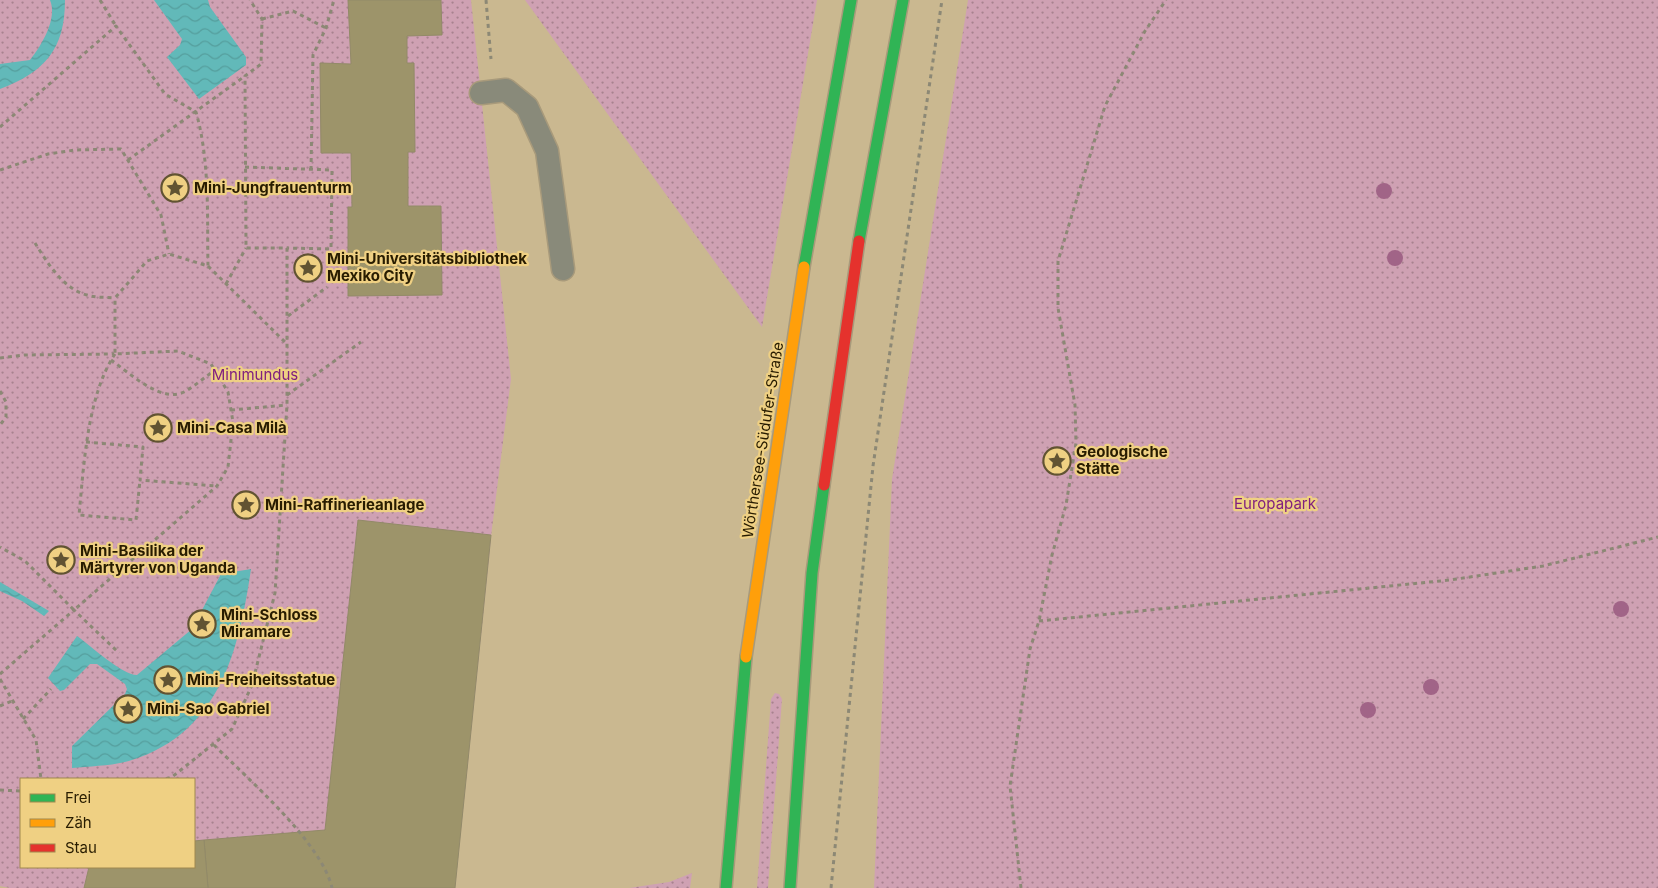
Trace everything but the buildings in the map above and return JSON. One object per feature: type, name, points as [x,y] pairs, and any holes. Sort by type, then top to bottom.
[{"type":"main road","name":"Wörthersee-Südufer-Straße","points":[[726,888],[750,629],[814,202],[851,0]]},
{"type":"main road","points":[[790,888],[813,563],[851,287],[903,0]]},
{"type":"main road","points":[[723,774],[750,629]]},
{"type":"lane","points":[[488,93],[506,90],[527,107],[547,151],[563,269]]},
{"type":"path","points":[[100,0],[116,26],[165,94],[196,112],[201,130],[206,182],[208,266]]},
{"type":"path","points":[[128,160],[261,64],[262,19],[250,0]]},
{"type":"path","points":[[311,170],[313,55],[326,28],[334,0]]},
{"type":"path","points":[[486,0],[488,93]]},
{"type":"path","points":[[831,888],[873,466],[942,0]]},
{"type":"path","points":[[1021,888],[1010,786],[1030,649],[1039,621],[1052,555],[1066,505],[1076,443],[1075,406],[1058,308],[1058,261],[1105,106],[1144,31],[1166,0]]},
{"type":"path","points":[[262,19],[293,11],[326,28]]},
{"type":"path","points":[[0,127],[116,26]]},
{"type":"path","points":[[226,284],[246,248],[244,76]]},
{"type":"path","points":[[0,170],[48,154],[75,150],[121,149],[161,215],[169,254]]},
{"type":"path","points":[[245,167],[332,170],[331,250],[246,248]]},
{"type":"path","points":[[35,242],[46,260],[69,287],[86,295],[115,298]]},
{"type":"path","points":[[169,778],[214,745],[232,729],[252,685],[275,593],[287,405],[287,248]]},
{"type":"path","points":[[86,442],[143,447],[136,520],[79,515],[86,442],[105,370],[115,354],[113,333],[115,298],[147,261],[169,254],[208,266],[287,345]]},
{"type":"path","points":[[287,317],[327,287]]},
{"type":"path","points":[[287,396],[361,342]]},
{"type":"path","points":[[0,358],[24,355],[178,351],[211,364],[228,392],[232,422],[228,467],[216,486],[0,674]]},
{"type":"path","points":[[111,360],[152,388],[170,395],[185,392],[214,370]]},
{"type":"path","points":[[0,391],[6,402],[6,417],[0,425]]},
{"type":"path","points":[[230,410],[287,405]]},
{"type":"path","points":[[140,480],[216,486]]},
{"type":"path","points":[[1039,621],[1450,580],[1543,566],[1658,537]]},
{"type":"path","points":[[0,547],[25,561],[119,653]]},
{"type":"path","points":[[0,679],[36,740],[41,778]]},
{"type":"path","points":[[23,719],[51,689]]},
{"type":"path","points":[[0,706],[12,701]]},
{"type":"path","points":[[214,745],[300,832],[330,877],[332,888]]},
{"type":"path","points":[[0,790],[20,791]]},
{"type":"green space","name":"Minimundus","points":[[0,0],[471,0],[511,379],[492,528],[455,888],[10,888],[0,886]]},
{"type":"green space","points":[[525,0],[817,0],[762,327]]},
{"type":"green space","name":"Europapark","points":[[968,0],[1658,0],[1658,888],[874,888],[892,479]]},
{"type":"green space","points":[[775,693],[779,694],[782,699],[768,888],[757,888],[771,699]]},
{"type":"green space","points":[[692,873],[690,888],[629,888],[669,882]]},
{"type":"water","points":[[50,0],[65,0],[61,32],[56,45],[40,66],[29,75],[0,89],[0,64],[30,60],[43,40],[52,15]]},
{"type":"water","points":[[154,0],[208,0],[210,7],[246,57],[246,65],[199,99],[167,57],[180,45],[182,39]]},
{"type":"water","points":[[251,569],[240,629],[231,658],[220,684],[205,709],[186,730],[162,747],[125,762],[72,768],[72,746],[125,694],[127,689],[125,684],[97,664],[90,664],[64,690],[60,691],[48,678],[77,636],[115,665],[131,674],[137,675],[192,629],[221,574]]},
{"type":"water","points":[[0,582],[49,611],[44,616],[22,601],[0,591]]},
{"type":"traffic: fast","points":[[804,267],[851,0]]},
{"type":"traffic: fast","points":[[859,241],[903,0]]},
{"type":"traffic: fast","points":[[790,888],[812,573],[824,485]]},
{"type":"traffic: fast","points":[[726,888],[746,657]]},
{"type":"traffic: slow","points":[[746,657],[804,267]]},
{"type":"traffic: jam","points":[[824,485],[859,241]]},
{"type":"place","name":"Mini-Jungfrauenturm","points":[[175,188]]},
{"type":"place","name":"Mini-Universitätsbibliothek Mexiko City","points":[[308,268]]},
{"type":"place","name":"Mini-Casa Milà","points":[[158,428]]},
{"type":"place","name":"Geologische Stätte","points":[[1057,461]]},
{"type":"place","name":"Mini-Raffinerieanlage","points":[[246,505]]},
{"type":"place","name":"Mini-Basilika der Märtyrer von Uganda","points":[[61,560]]},
{"type":"place","name":"Mini-Schloss Miramare","points":[[202,624]]},
{"type":"place","name":"Mini-Freiheitsstatue","points":[[168,680]]},
{"type":"place","name":"Mini-Sao Gabriel","points":[[128,709]]}]
